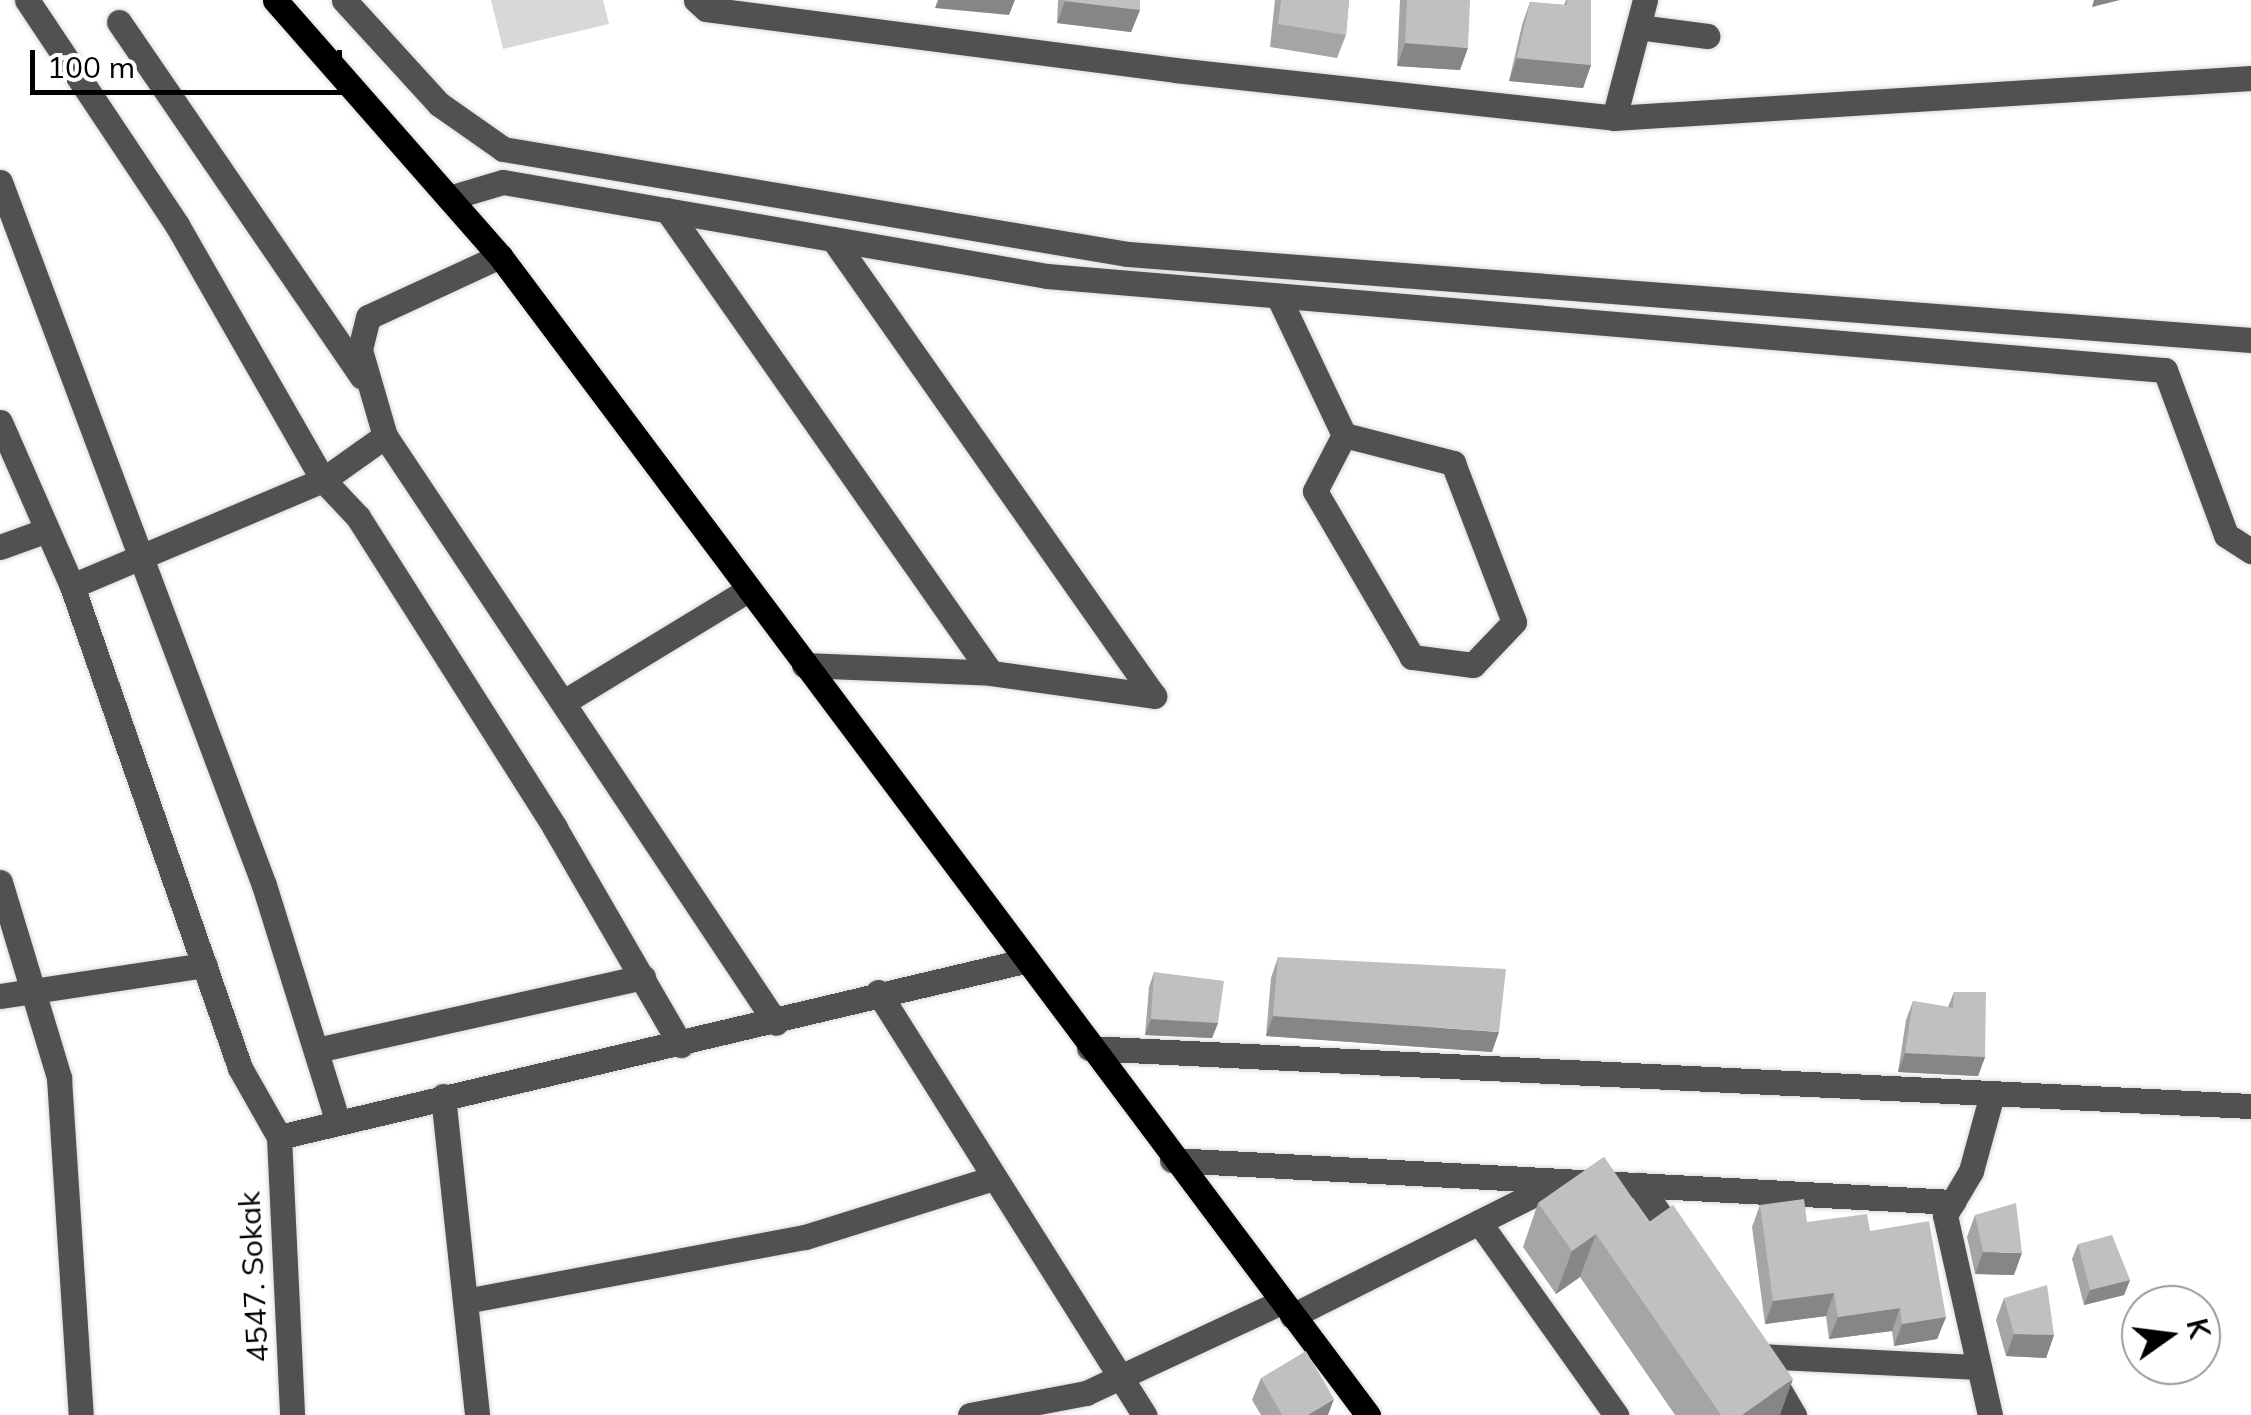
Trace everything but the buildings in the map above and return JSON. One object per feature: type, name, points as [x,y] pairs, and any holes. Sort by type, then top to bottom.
[{"type":"main road","points":[[275,0],[500,256],[1172,1160],[1368,1415]]},
{"type":"street","points":[[27,0],[177,225],[323,480],[368,533],[643,977],[680,1046]]},
{"type":"street","points":[[344,0],[440,104],[523,152],[1128,254],[2251,340]]},
{"type":"street","points":[[696,0],[706,9],[1191,72],[1614,118],[2251,78]]},
{"type":"street","points":[[1614,118],[1645,0]]},
{"type":"street","points":[[120,22],[373,394]]},
{"type":"street","points":[[1638,28],[1708,36]]},
{"type":"street","points":[[0,182],[143,553],[320,1049],[337,1120]]},
{"type":"street","points":[[449,198],[503,182],[1047,276],[2166,370],[2226,535],[2251,551]]},
{"type":"street","points":[[667,210],[991,673]]},
{"type":"street","points":[[804,665],[991,673],[1154,696],[833,240]]},
{"type":"street","points":[[500,256],[368,317],[360,350],[385,436],[567,700],[776,1023]]},
{"type":"street","points":[[1278,296],[1344,435]]},
{"type":"street","points":[[0,422],[72,586],[240,1068],[279,1137],[337,1120],[680,1046],[776,1023],[878,992],[1024,961]]},
{"type":"street","points":[[1344,435],[1453,463],[1514,622],[1473,665],[1412,657],[1314,492],[1344,435]]},
{"type":"street","points":[[72,586],[323,480],[385,436]]},
{"type":"street","points":[[0,546],[48,530]]},
{"type":"street","points":[[567,700],[748,590]]},
{"type":"street","points":[[0,882],[59,1078],[81,1415]]},
{"type":"street","points":[[0,996],[204,964]]},
{"type":"street","points":[[320,1049],[643,977]]},
{"type":"street","points":[[878,992],[1144,1415]]},
{"type":"street","points":[[1089,1048],[2251,1106]]},
{"type":"street","points":[[1990,1415],[1945,1214],[1953,1202],[1992,1094]]},
{"type":"street","points":[[444,1096],[471,1300],[477,1415]]},
{"type":"street","name":"4547. Sokak","points":[[279,1137],[292,1415]]},
{"type":"street","points":[[1172,1160],[1953,1202]]},
{"type":"street","points":[[471,1300],[805,1238],[993,1178]]},
{"type":"street","points":[[970,1415],[1086,1393],[1286,1309],[1561,1181]]},
{"type":"street","points":[[1639,1185],[1694,1263]]},
{"type":"street","points":[[1478,1222],[1616,1415]]},
{"type":"street","points":[[1737,1325],[1794,1415]]},
{"type":"street","points":[[1759,1356],[1980,1367]]},
{"type":"shaded area","points":[[491,0],[603,0],[609,24],[503,49]]}]
